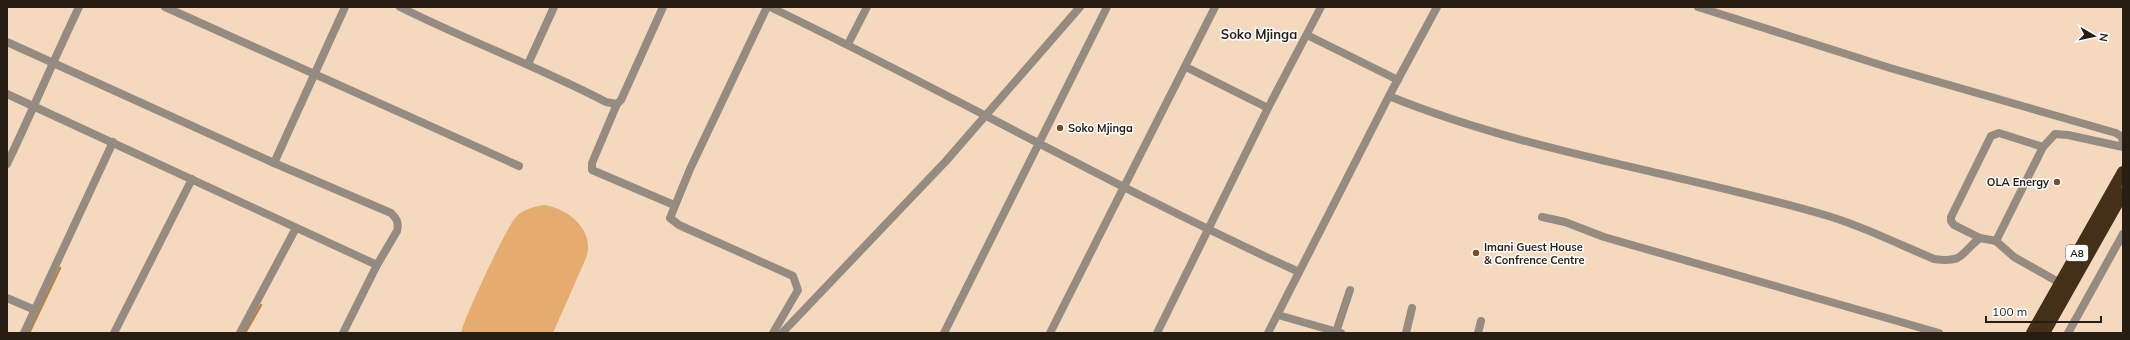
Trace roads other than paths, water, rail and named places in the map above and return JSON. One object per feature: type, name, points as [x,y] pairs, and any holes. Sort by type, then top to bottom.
[{"type":"highway","name":"A8","points":[[2032,333],[2123,172]]},
{"type":"highway","name":"A8","points":[[2044,333],[2123,193]]},
{"type":"street","points":[[7,164],[79,7]]},
{"type":"street","points":[[165,7],[313,75],[519,166]]},
{"type":"street","points":[[274,163],[345,7]]},
{"type":"street","points":[[400,7],[434,24],[528,64],[606,102],[617,104]]},
{"type":"street","points":[[528,64],[554,7]]},
{"type":"street","points":[[663,7],[621,100],[617,104],[592,162],[592,170],[674,205]]},
{"type":"street","points":[[773,333],[798,290],[793,276],[679,225],[670,218],[674,205],[769,7],[848,44],[1208,230],[1299,272]]},
{"type":"street","points":[[848,44],[867,7]]},
{"type":"street","points":[[782,333],[925,184],[987,116],[1080,7]]},
{"type":"street","points":[[944,333],[1107,7]]},
{"type":"street","points":[[1050,333],[1186,67],[1215,7]]},
{"type":"street","points":[[1157,333],[1268,108],[1321,7]]},
{"type":"street","points":[[1268,333],[1389,96],[1437,7]]},
{"type":"street","points":[[1698,7],[1890,68],[2116,133],[2122,137],[2123,147],[2060,134],[2051,137],[2043,147],[1996,241]]},
{"type":"street","points":[[1306,35],[1398,80]]},
{"type":"street","points":[[7,42],[274,163],[391,213],[397,218],[399,226],[397,231],[343,333]]},
{"type":"street","points":[[1186,67],[1268,108]]},
{"type":"street","points":[[7,94],[35,105],[378,265]]},
{"type":"street","points":[[1389,96],[1430,113],[1526,140],[1820,214],[1934,259],[1955,260],[1962,256],[1980,238]]},
{"type":"street","points":[[2043,147],[1999,133],[1991,136],[1951,217],[1951,222],[1980,238],[1996,241],[2014,257],[2060,283]]},
{"type":"street","points":[[24,333],[113,142]]},
{"type":"street","points":[[114,333],[192,179]]},
{"type":"street","points":[[1542,216],[1565,222],[1604,237],[1939,333]]},
{"type":"street","points":[[240,333],[296,228]]},
{"type":"street","points":[[2068,333],[2123,234]]},
{"type":"street","points":[[1278,315],[1338,332],[1350,290]]},
{"type":"street","points":[[7,298],[35,310]]},
{"type":"street","points":[[1406,333],[1412,308]]},
{"type":"street","points":[[1478,333],[1482,321]]},
{"type":"waterway","points":[[29,333],[60,268]]},
{"type":"waterway","points":[[245,333],[261,305]]},
{"type":"place","name":"Soko Mjinga","points":[[1060,128]]},
{"type":"place","name":"OLA Energy","points":[[2057,182]]},
{"type":"place","name":"Imani Guest House & Confrence Centre","points":[[1476,253]]},
{"type":"district","name":"Soko Mjinga","points":[[1259,34]]}]
